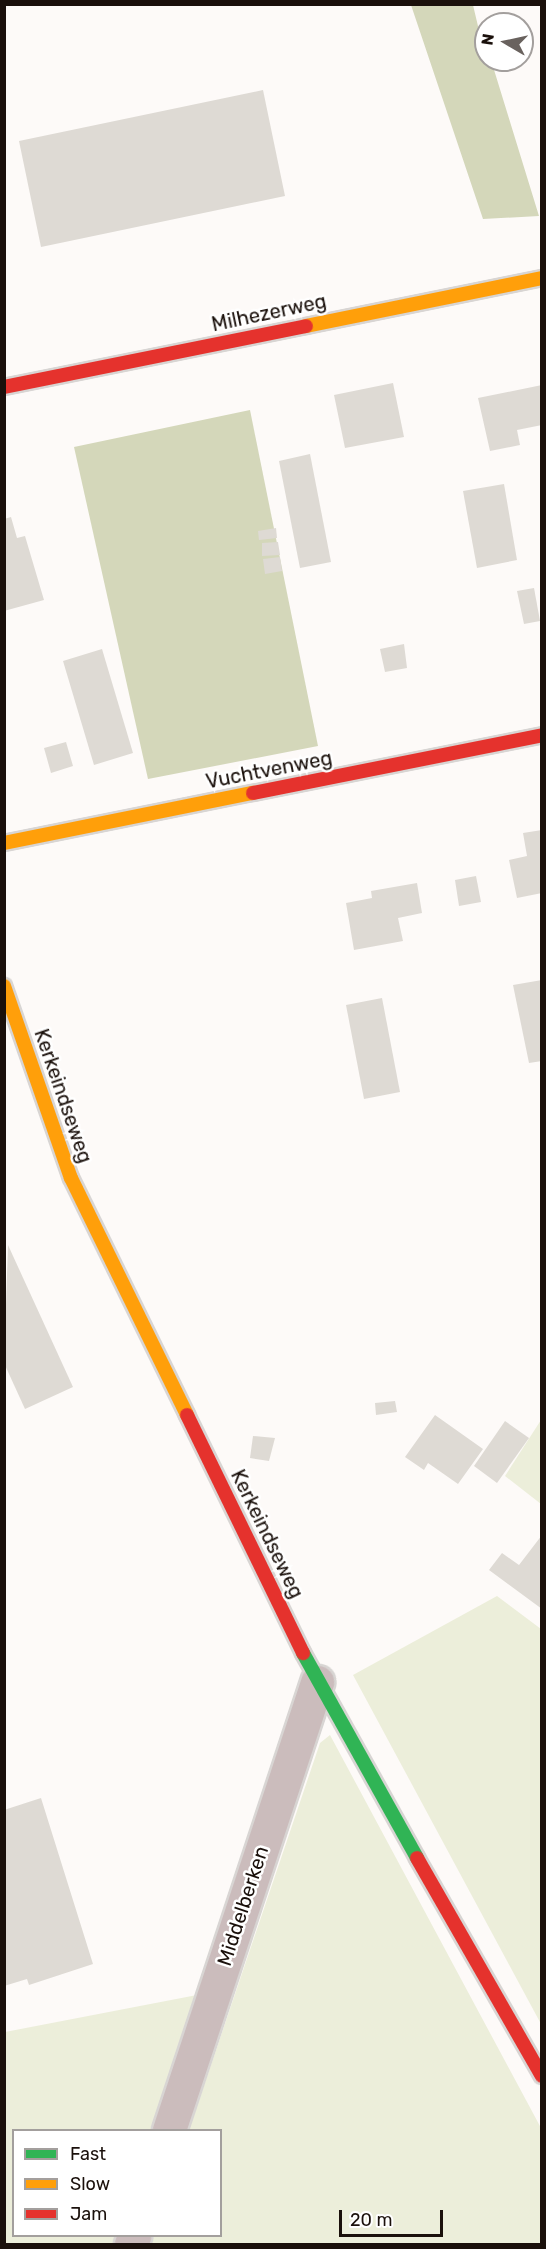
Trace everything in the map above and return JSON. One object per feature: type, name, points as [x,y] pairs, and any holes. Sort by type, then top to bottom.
[{"type":"street","name":"Milhezerweg","points":[[4,387],[542,278]]},
{"type":"street","name":"Vuchtvenweg","points":[[4,843],[542,735]]},
{"type":"street","name":"Kerkeindseweg","points":[[4,986],[71,1178],[317,1682],[542,2076]]},
{"type":"street","name":"Middelberken","points":[[169,2129],[317,1682]]},
{"type":"green space","points":[[411,5],[473,5],[474,72],[495,72],[539,216],[483,219]]},
{"type":"green space","points":[[250,410],[318,746],[148,779],[74,447]]},
{"type":"green space","points":[[541,1420],[541,1504],[505,1476]]},
{"type":"green space","points":[[497,1596],[541,1629],[541,2024],[353,1675]]},
{"type":"green space","points":[[330,1735],[541,2128],[541,2244],[151,2244],[154,2237],[222,2237],[222,2129],[189,2129],[320,1743]]},
{"type":"green space","points":[[197,1995],[152,2129],[12,2129],[12,2237],[118,2237],[115,2244],[5,2244],[5,2032]]},
{"type":"building","points":[[263,90],[285,196],[41,247],[19,141]]},
{"type":"building","points":[[393,383],[404,437],[345,448],[334,395]]},
{"type":"building","points":[[542,385],[542,425],[517,430],[520,445],[490,451],[478,398]]},
{"type":"building","points":[[310,454],[331,562],[300,568],[279,461]]},
{"type":"building","points":[[504,484],[517,560],[477,568],[463,491]]},
{"type":"building","points":[[11,517],[17,538],[25,536],[44,600],[4,611],[4,519]]},
{"type":"building","points":[[276,528],[277,538],[259,540],[258,531]]},
{"type":"building","points":[[278,542],[280,555],[262,556],[262,543]]},
{"type":"building","points":[[280,557],[282,571],[265,574],[263,559]]},
{"type":"building","points":[[534,588],[540,621],[524,624],[517,591]]},
{"type":"building","points":[[404,644],[407,668],[385,672],[380,649]]},
{"type":"building","points":[[102,649],[133,753],[94,765],[63,661]]},
{"type":"building","points":[[66,742],[73,766],[51,773],[44,748]]},
{"type":"building","points":[[542,830],[542,893],[517,898],[509,860],[527,856],[523,833]]},
{"type":"building","points":[[476,876],[481,902],[459,906],[455,880]]},
{"type":"building","points":[[417,883],[422,913],[398,918],[403,941],[354,950],[346,903],[372,898],[371,891]]},
{"type":"building","points":[[542,980],[542,1061],[529,1063],[513,985]]},
{"type":"building","points":[[382,998],[400,1092],[364,1099],[346,1005]]},
{"type":"building","points":[[8,1245],[73,1387],[25,1409],[4,1363]]},
{"type":"building","points":[[395,1401],[397,1412],[376,1415],[375,1403]]},
{"type":"building","points":[[435,1415],[483,1449],[458,1484],[428,1463],[424,1470],[405,1457]]},
{"type":"building","points":[[505,1421],[529,1438],[497,1483],[474,1466]]},
{"type":"building","points":[[253,1436],[275,1438],[269,1461],[250,1458]]},
{"type":"building","points":[[542,1535],[542,1609],[489,1570],[502,1553],[519,1565]]},
{"type":"building","points":[[41,1798],[93,1964],[29,1985],[27,1979],[4,1986],[4,1810]]},
{"type":"traffic: fast","points":[[303,1653],[417,1858]]},
{"type":"traffic: slow","points":[[306,326],[542,278]]},
{"type":"traffic: slow","points":[[4,843],[253,793]]},
{"type":"traffic: slow","points":[[4,986],[71,1178],[187,1415]]},
{"type":"traffic: jam","points":[[4,387],[306,326]]},
{"type":"traffic: jam","points":[[253,793],[542,735]]},
{"type":"traffic: jam","points":[[187,1415],[303,1653]]},
{"type":"traffic: jam","points":[[417,1858],[542,2076]]}]
